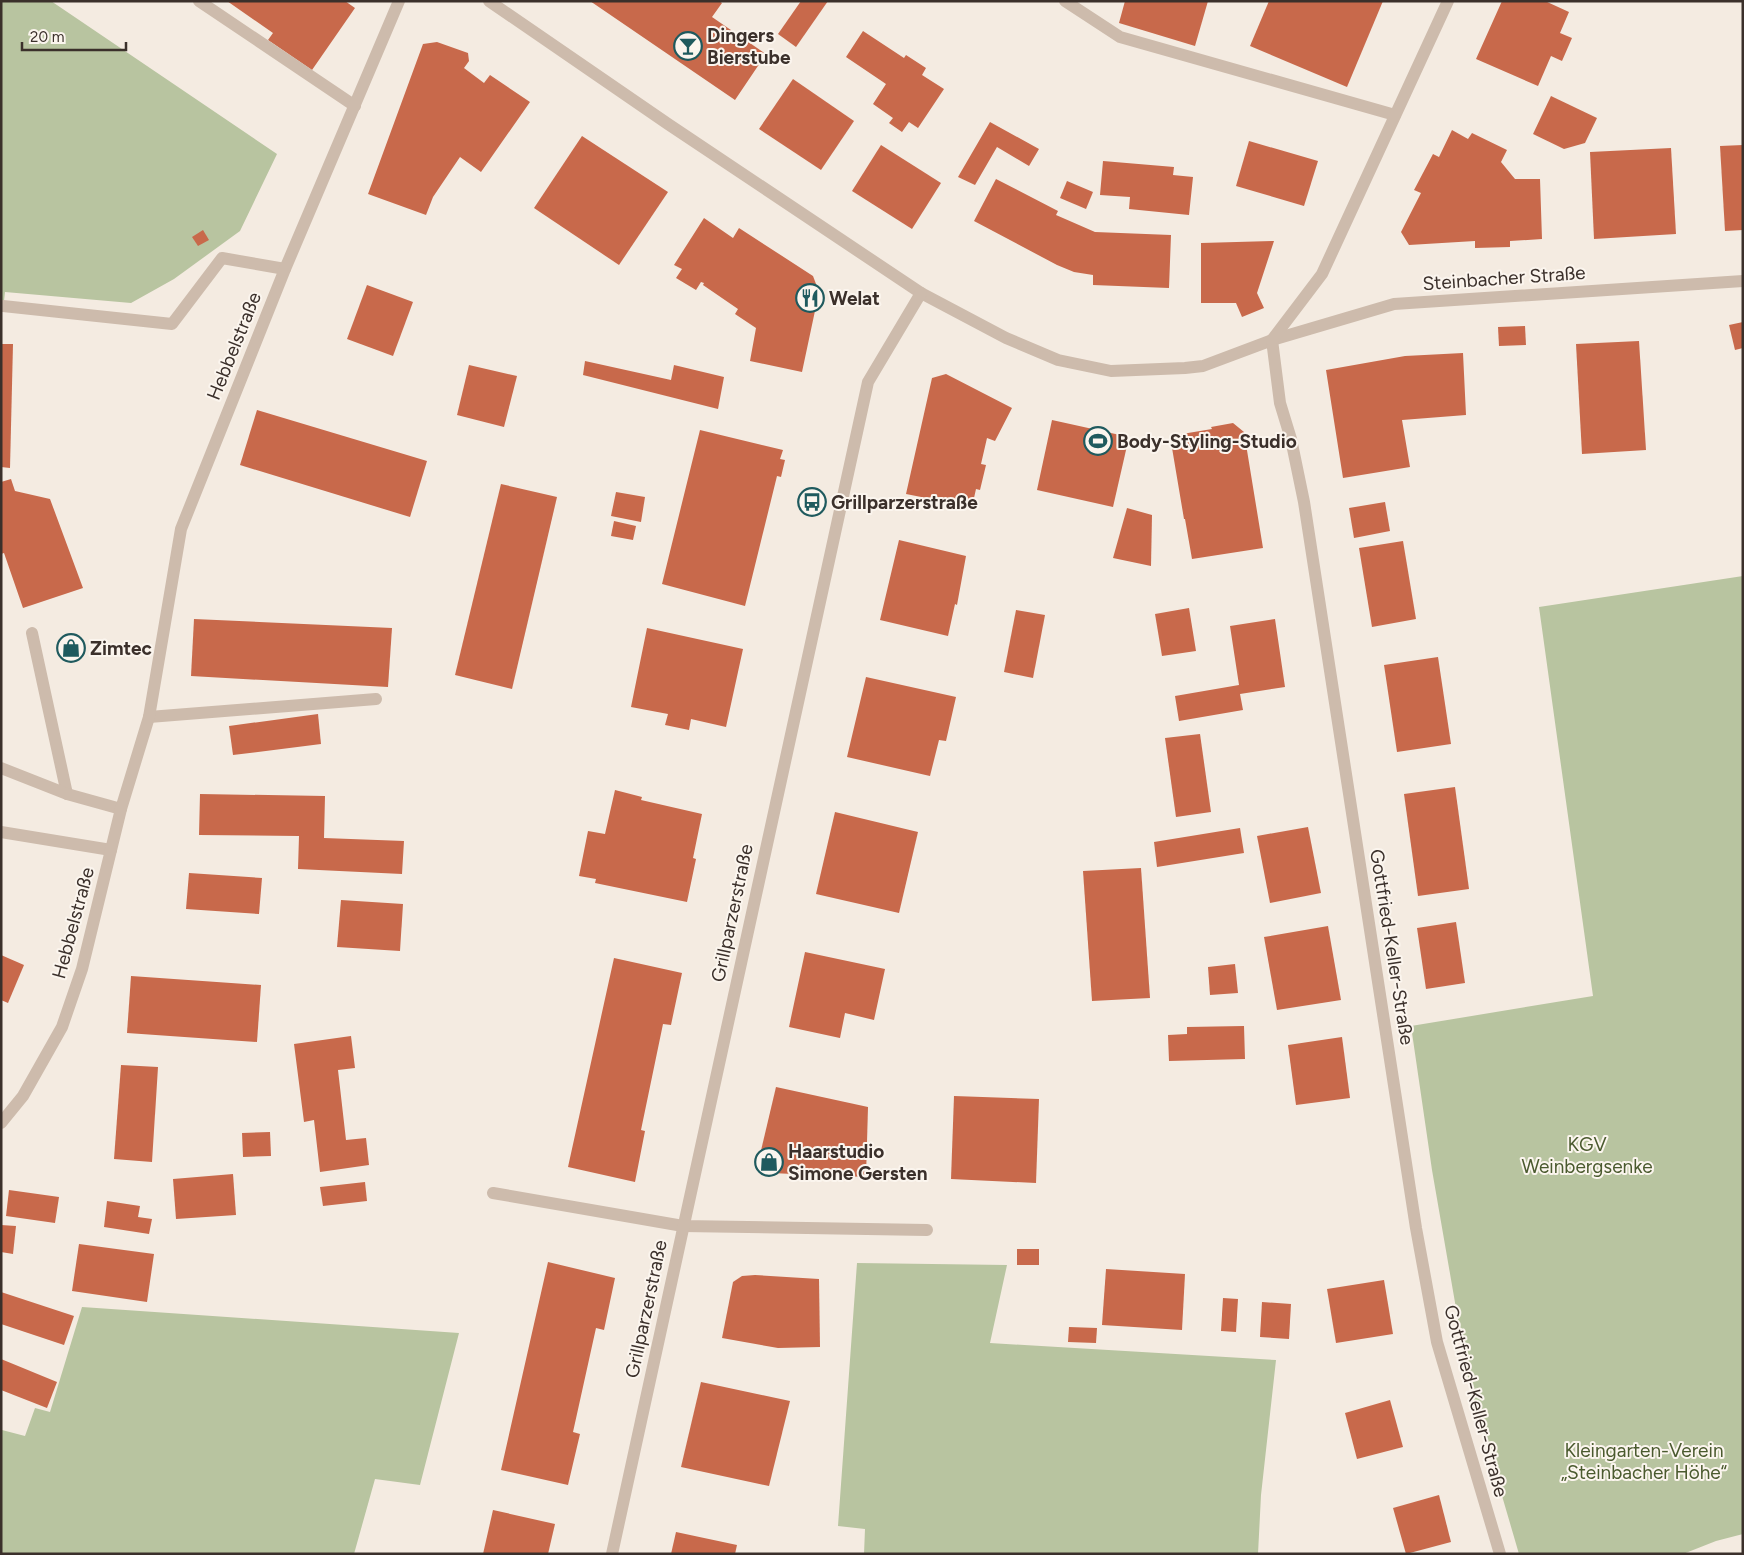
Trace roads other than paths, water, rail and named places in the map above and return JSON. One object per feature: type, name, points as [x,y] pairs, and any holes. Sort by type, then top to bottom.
[{"type":"street","points":[[199,1],[355,106]]},
{"type":"street","name":"Hebbelstraße","points":[[1,1123],[22,1096],[62,1027],[82,970],[121,809],[149,717],[181,529],[285,270],[355,106],[385,30],[399,1]]},
{"type":"street","name":"Steinbacher Straße","points":[[489,1],[668,124],[921,293],[1006,338],[1058,360],[1111,371],[1203,366],[1272,340],[1394,304],[1743,281]]},
{"type":"street","points":[[1065,1],[1120,37],[1396,115]]},
{"type":"street","points":[[1272,340],[1322,274],[1448,1]]},
{"type":"street","points":[[3,306],[172,324],[222,258],[285,270]]},
{"type":"street","name":"Grillparzerstraße","points":[[612,1554],[868,382],[921,293]]},
{"type":"street","name":"Gottfried-Keller-Straße","points":[[1272,340],[1280,403],[1291,439],[1304,502],[1416,1228],[1437,1342],[1500,1554]]},
{"type":"street","points":[[32,633],[67,794]]},
{"type":"street","points":[[149,717],[376,699]]},
{"type":"street","points":[[1,768],[67,794],[121,809]]},
{"type":"street","points":[[1,832],[111,850]]},
{"type":"street","points":[[493,1193],[683,1226],[927,1230]]},
{"type":"place","name":"Dingers Bierstube","points":[[688,46]]},
{"type":"place","name":"Welat","points":[[810,298]]},
{"type":"place","name":"Body-Styling-Studio","points":[[1098,441]]},
{"type":"place","name":"Grillparzerstraße","points":[[812,502]]},
{"type":"place","name":"Zimtec","points":[[71,648]]},
{"type":"place","name":"Haarstudio Simone Gersten","points":[[769,1162]]},
{"type":"park label","name":"KGV Weinbergsenke","points":[[1587,1155]]},
{"type":"park label","name":"Kleingarten-Verein „Steinbacher Höhe“","points":[[1644,1461]]}]
